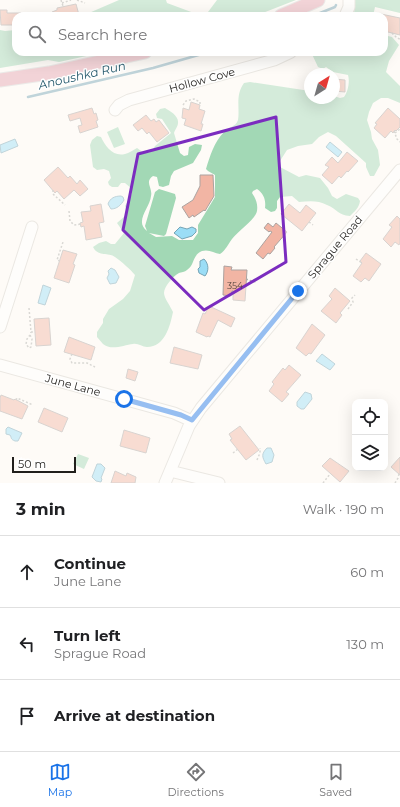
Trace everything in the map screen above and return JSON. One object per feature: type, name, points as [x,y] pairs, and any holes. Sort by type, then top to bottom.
[{"type":"main road","points":[[291,12],[318,0]]},
{"type":"main road","points":[[0,80],[49,73],[127,56]]},
{"type":"street","points":[[347,12],[349,7],[349,0]]},
{"type":"street","name":"Hollow Cove","points":[[115,110],[119,105],[129,100],[274,60],[282,56]]},
{"type":"street","name":"Sprague Road","points":[[165,483],[192,420],[311,275],[400,170]]},
{"type":"street","points":[[0,327],[32,227]]},
{"type":"street","name":"June Lane","points":[[0,365],[174,413],[192,420]]},
{"type":"street","points":[[170,471],[219,483]]},
{"type":"path","points":[[61,0],[63,6]]},
{"type":"path","points":[[62,3],[71,0]]},
{"type":"path","points":[[77,0],[85,3]]},
{"type":"path","points":[[392,33],[400,39]]},
{"type":"path","points":[[183,105],[186,101],[194,99],[200,102],[200,105]]},
{"type":"path","points":[[400,129],[394,132],[400,142]]},
{"type":"path","points":[[53,190],[55,197],[65,205]]},
{"type":"path","points":[[69,211],[70,221],[74,225],[81,224]]},
{"type":"path","points":[[309,222],[313,225]]},
{"type":"path","points":[[60,261],[57,260],[63,242]]},
{"type":"path","points":[[356,259],[362,263]]},
{"type":"path","points":[[246,279],[257,283]]},
{"type":"path","points":[[348,309],[353,302],[352,298],[355,294]]},
{"type":"path","points":[[30,308],[31,332],[27,338],[26,344],[29,348],[31,347],[32,343],[30,335]]},
{"type":"path","points":[[72,354],[70,359],[72,363],[87,363],[95,367]]},
{"type":"path","points":[[16,400],[17,398],[33,405]]},
{"type":"path","points":[[257,460],[260,453],[260,448]]},
{"type":"path","points":[[233,453],[238,449]]},
{"type":"path","points":[[323,483],[330,474]]},
{"type":"path","points":[[394,483],[399,474]]},
{"type":"highlighted area","points":[[276,117],[286,262],[204,310],[123,230],[138,154]]},
{"type":"green space","points":[[119,0],[166,0],[167,3],[191,12],[91,12]]},
{"type":"green space","points":[[217,0],[296,0],[265,12],[208,12]]},
{"type":"green space","points":[[355,0],[400,0],[400,13],[375,7],[374,12],[354,12]]},
{"type":"green space","points":[[0,30],[12,30],[12,56],[87,56],[59,62],[48,60],[0,68]]},
{"type":"green space","points":[[388,36],[392,37],[399,45],[389,61],[386,72],[400,86],[400,103],[388,98],[381,98],[373,103],[367,120],[372,139],[378,150],[380,165],[374,176],[370,176],[366,163],[336,136],[328,132],[319,137],[312,144],[298,146],[287,150],[280,161],[280,167],[299,177],[306,175],[320,178],[332,196],[337,199],[346,194],[358,198],[360,201],[358,208],[350,216],[340,213],[324,203],[313,201],[299,202],[292,196],[280,197],[277,201],[277,208],[275,211],[271,212],[265,208],[265,200],[263,195],[257,189],[253,191],[252,193],[256,199],[257,206],[256,214],[235,236],[224,251],[220,254],[207,250],[202,251],[195,257],[190,268],[177,274],[167,285],[164,295],[173,312],[166,335],[162,340],[158,344],[147,347],[135,344],[110,347],[103,344],[97,337],[97,332],[103,323],[103,319],[109,309],[123,299],[130,291],[135,275],[115,257],[100,253],[93,247],[106,241],[111,244],[115,244],[124,233],[117,223],[126,215],[127,212],[125,206],[131,196],[132,189],[125,183],[121,183],[118,187],[112,187],[108,182],[111,178],[109,171],[104,169],[97,170],[93,167],[90,145],[92,140],[97,136],[101,137],[107,147],[117,154],[125,154],[137,148],[144,153],[151,152],[155,146],[171,133],[162,119],[157,118],[156,114],[160,109],[165,108],[174,114],[178,120],[178,125],[174,133],[180,153],[184,156],[188,155],[189,147],[195,144],[202,145],[201,150],[193,163],[174,171],[169,185],[163,187],[159,186],[157,177],[153,176],[150,178],[149,183],[151,196],[142,219],[142,223],[143,227],[147,231],[145,226],[155,192],[159,189],[175,194],[176,198],[166,234],[164,236],[149,233],[156,237],[172,236],[179,240],[193,240],[198,233],[198,225],[215,197],[215,175],[206,169],[209,159],[221,136],[226,130],[234,126],[238,120],[239,97],[244,83],[250,82],[304,90],[304,104],[340,104],[340,98],[344,97],[347,92],[349,80],[348,75],[340,73],[340,68],[318,67],[313,56],[388,56]]},
{"type":"green space","points":[[118,127],[125,144],[114,148],[107,132]]},
{"type":"green space","points":[[78,454],[89,458],[84,469],[73,464]]},
{"type":"water","points":[[15,139],[18,146],[1,153],[0,145]]},
{"type":"water","points":[[330,142],[342,152],[338,157],[326,147]]},
{"type":"water","points":[[121,196],[124,200],[122,204],[111,209],[108,204],[110,200]]},
{"type":"water","points":[[180,227],[187,229],[192,227],[196,229],[196,232],[192,236],[182,239],[174,233]]},
{"type":"water","points":[[204,259],[208,268],[205,276],[199,273],[198,269],[200,267],[200,261]]},
{"type":"water","points":[[111,268],[115,270],[119,277],[116,283],[110,284],[107,278],[109,274],[108,271]]},
{"type":"water","points":[[43,285],[51,288],[45,305],[38,303]]},
{"type":"water","points":[[322,354],[335,364],[330,370],[316,361]]},
{"type":"water","points":[[305,392],[311,394],[312,399],[304,409],[301,409],[297,406],[297,402]]},
{"type":"water","points":[[8,427],[22,433],[18,441],[13,440],[10,435],[6,434],[6,429]]},
{"type":"water","points":[[267,448],[271,448],[274,455],[272,462],[266,464],[263,456]]},
{"type":"water","points":[[97,464],[101,464],[105,468],[101,482],[96,481],[92,477]]},
{"type":"building","points":[[76,4],[78,12],[52,12],[57,10],[57,8]]},
{"type":"building","points":[[0,10],[7,10],[7,13],[12,13],[12,25],[1,25]]},
{"type":"building","points":[[388,16],[400,18],[400,35],[388,32]]},
{"type":"building","points":[[340,80],[345,80],[345,92],[340,92]]},
{"type":"building","points":[[191,102],[200,105],[199,109],[205,111],[201,124],[203,124],[201,131],[184,125],[186,119],[182,118],[183,108],[189,110]]},
{"type":"building","points":[[92,108],[94,114],[96,113],[98,127],[80,133],[78,126],[82,125],[80,118],[70,121],[68,115]]},
{"type":"building","points":[[388,108],[400,119],[400,127],[393,133],[391,131],[385,138],[374,128],[377,124],[375,123]]},
{"type":"building","points":[[146,115],[151,121],[154,119],[156,122],[159,120],[169,133],[157,142],[149,132],[147,134],[142,128],[138,131],[133,125]]},
{"type":"building","points":[[347,152],[358,161],[348,172],[347,171],[341,178],[339,176],[332,184],[322,175],[329,167],[325,165],[332,157],[338,163]]},
{"type":"building","points":[[58,167],[68,178],[70,176],[77,184],[80,180],[88,189],[80,196],[74,190],[64,199],[57,191],[55,193],[44,180]]},
{"type":"building","points":[[200,175],[213,175],[214,196],[205,211],[204,210],[194,217],[193,215],[189,218],[182,207],[193,200],[200,186]]},
{"type":"building","points":[[101,204],[104,222],[99,223],[102,237],[86,240],[84,226],[81,227],[80,223],[83,222],[81,212],[91,211],[90,206]]},
{"type":"building","points":[[289,204],[300,213],[306,205],[316,213],[302,231],[281,214]]},
{"type":"building","points":[[397,216],[400,219],[400,243],[399,245],[395,242],[391,247],[383,239],[392,227],[389,225]]},
{"type":"building","points":[[268,223],[273,227],[276,223],[287,232],[270,254],[268,253],[263,259],[256,253],[272,232],[269,232],[264,228]]},
{"type":"building","points":[[63,250],[77,254],[69,283],[54,278]]},
{"type":"building","points":[[366,253],[381,264],[369,281],[365,278],[361,282],[353,276],[362,263],[360,261]]},
{"type":"building","points":[[224,266],[232,267],[231,270],[247,270],[245,301],[233,300],[233,291],[231,296],[223,295]]},
{"type":"building","points":[[335,288],[350,301],[340,313],[342,315],[336,323],[321,311],[332,299],[329,296]]},
{"type":"building","points":[[209,306],[235,318],[231,327],[218,320],[210,337],[207,337],[196,332],[203,313],[205,314]]},
{"type":"building","points":[[49,318],[51,345],[36,346],[34,319]]},
{"type":"building","points":[[312,324],[325,335],[311,354],[309,353],[306,356],[296,348]]},
{"type":"building","points":[[69,337],[95,347],[91,360],[64,352]]},
{"type":"building","points":[[174,347],[202,355],[198,369],[170,363]]},
{"type":"building","points":[[289,365],[301,375],[286,392],[289,394],[282,402],[269,391],[274,384],[272,382],[283,368],[285,370]]},
{"type":"building","points":[[128,369],[138,372],[135,381],[126,378]]},
{"type":"building","points":[[1,395],[14,400],[15,399],[28,406],[22,419],[0,411]]},
{"type":"building","points":[[44,408],[68,418],[62,432],[38,422]]},
{"type":"building","points":[[240,426],[259,450],[246,460],[230,440],[232,439],[229,434]]},
{"type":"building","points":[[124,430],[150,438],[146,453],[120,446]]},
{"type":"building","points":[[400,457],[400,475],[391,467]]},
{"type":"building","points":[[330,458],[349,471],[340,482],[322,466]]},
{"type":"building","points":[[115,471],[126,476],[127,473],[136,477],[135,483],[111,483]]},
{"type":"waterway","name":"Anoushka Run","points":[[322,12],[335,7],[336,5]]},
{"type":"waterway","name":"Anoushka Run","points":[[28,97],[153,68],[195,56]]},
{"type":"route","points":[[124,399],[181,415],[192,420],[298,291]]}]
